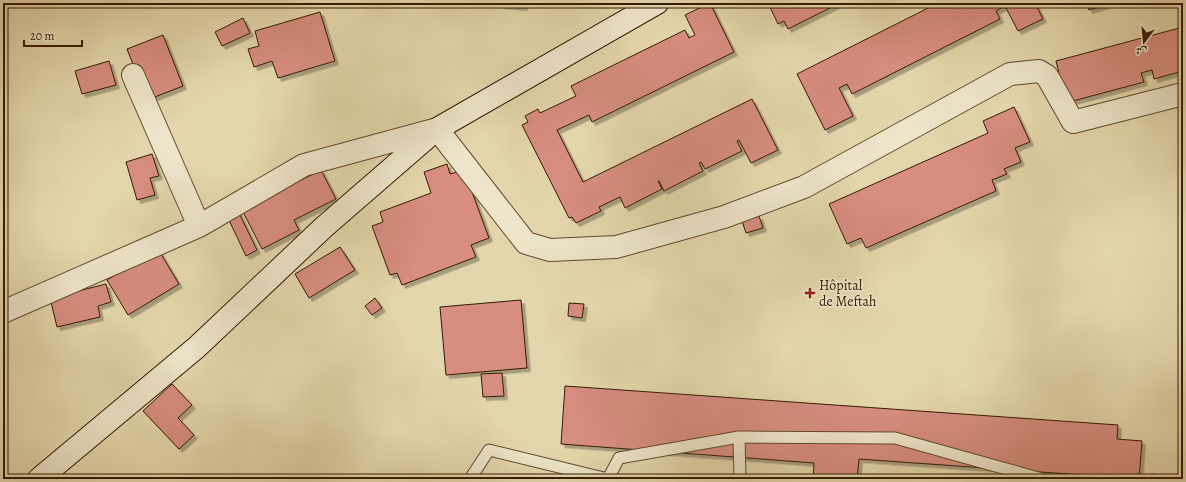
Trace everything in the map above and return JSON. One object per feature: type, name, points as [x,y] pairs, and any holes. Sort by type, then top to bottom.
[{"type":"street","points":[[39,479],[196,346],[324,227],[437,129],[657,3]]},
{"type":"street","points":[[437,129],[526,243],[550,250],[616,247],[724,217],[804,188],[1010,74],[1039,71],[1048,76],[1073,122],[1183,94]]},
{"type":"street","points":[[133,76],[199,226]]},
{"type":"street","points":[[3,312],[199,226],[304,165],[437,129]]},
{"type":"lane","points":[[739,437],[740,479]]},
{"type":"lane","points":[[470,479],[489,450],[608,479],[619,458],[739,437],[895,438],[1042,479]]},
{"type":"building","points":[[501,3],[524,3],[524,7],[500,5]]},
{"type":"building","points":[[710,3],[734,52],[592,122],[589,115],[557,130],[583,182],[752,99],[778,150],[751,163],[739,140],[737,141],[742,151],[705,169],[701,162],[699,163],[703,171],[664,191],[658,181],[662,189],[625,208],[620,197],[599,207],[601,211],[576,223],[572,217],[569,218],[522,125],[528,122],[525,116],[538,109],[540,113],[576,96],[571,86],[685,30],[689,38],[695,35],[685,15]]},
{"type":"building","points":[[774,3],[840,3],[788,29],[784,21],[778,24],[769,5]]},
{"type":"building","points":[[938,3],[1035,3],[1043,19],[1018,31],[1005,6],[996,11],[1000,19],[852,94],[847,84],[839,88],[853,116],[825,130],[797,74]]},
{"type":"building","points":[[1087,3],[1113,3],[1089,10]]},
{"type":"building","points":[[320,12],[335,61],[278,78],[272,61],[254,67],[248,49],[259,46],[255,31]]},
{"type":"building","points":[[243,18],[250,33],[222,46],[215,32]]},
{"type":"building","points":[[1183,27],[1183,71],[1154,79],[1152,70],[1141,73],[1144,82],[1069,102],[1055,75],[1059,73],[1056,61]]},
{"type":"building","points":[[163,35],[183,86],[147,100],[127,49]]},
{"type":"building","points":[[109,61],[116,85],[82,94],[75,71]]},
{"type":"building","points":[[1014,107],[1030,142],[1015,148],[1021,162],[1004,169],[1007,174],[992,180],[996,191],[866,248],[861,238],[847,244],[829,204],[988,133],[983,121]]},
{"type":"building","points":[[152,154],[159,176],[150,178],[155,195],[137,200],[126,162]]},
{"type":"building","points":[[447,164],[450,174],[464,170],[489,238],[471,245],[476,257],[402,285],[397,273],[390,275],[372,226],[383,222],[380,212],[431,193],[424,172]]},
{"type":"building","points":[[321,170],[336,199],[294,220],[299,230],[262,249],[242,210]]},
{"type":"building","points":[[238,211],[257,250],[246,256],[227,216]]},
{"type":"building","points":[[759,216],[763,228],[746,233],[742,221]]},
{"type":"building","points":[[340,247],[355,270],[309,298],[295,274]]},
{"type":"building","points":[[158,249],[179,284],[128,315],[107,280]]},
{"type":"building","points":[[106,284],[111,302],[98,306],[100,317],[57,327],[50,298]]},
{"type":"building","points":[[375,298],[382,308],[372,315],[365,306]]},
{"type":"building","points":[[521,300],[527,368],[446,375],[440,307]]},
{"type":"building","points":[[569,303],[584,304],[582,318],[568,316]]},
{"type":"building","points":[[502,373],[504,396],[483,397],[481,374]]},
{"type":"building","points":[[172,384],[192,405],[178,418],[194,435],[179,449],[143,411]]},
{"type":"building","points":[[565,386],[1118,425],[1117,439],[1142,441],[1139,479],[859,459],[857,479],[813,479],[814,463],[561,444]]},
{"type":"building","points":[[1151,474],[1178,476],[1177,479],[1150,479]]},
{"type":"place","name":"Hôpital de Meftah","points":[[810,293]]}]
